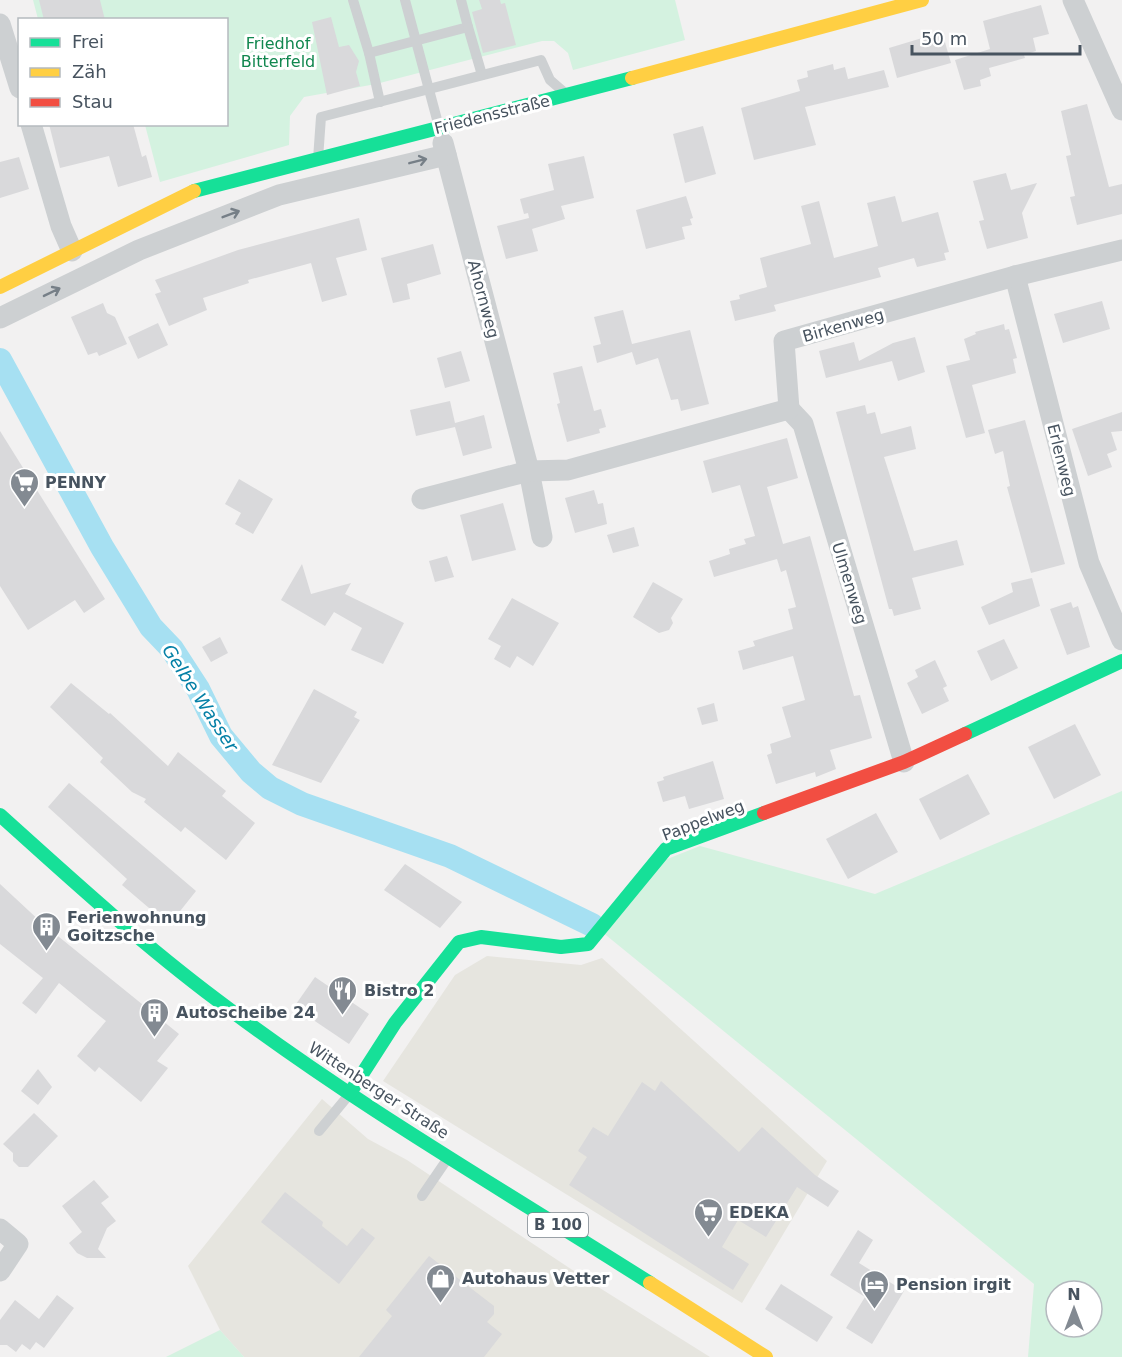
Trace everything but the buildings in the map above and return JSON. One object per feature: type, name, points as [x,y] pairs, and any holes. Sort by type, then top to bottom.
[{"type":"street","name":"Friedensstraße","points":[[0,287],[185,193],[567,96],[922,0]]},
{"type":"street","points":[[1073,0],[1122,110]]},
{"type":"street","points":[[0,24],[18,82]]},
{"type":"street","points":[[32,126],[62,226],[72,250]]},
{"type":"street","name":"Ahornweg","points":[[439,128],[529,471],[542,537]]},
{"type":"street","name":"Friedensstraße","points":[[0,318],[138,250],[279,195],[446,155]]},
{"type":"street","name":"Birkenweg","points":[[789,409],[784,341],[1015,276],[1122,250]]},
{"type":"street","name":"Erlenweg","points":[[1015,276],[1089,563],[1122,640]]},
{"type":"street","points":[[422,499],[529,471],[568,470],[789,409]]},
{"type":"street","name":"Ulmenweg","points":[[789,409],[803,424],[904,762]]},
{"type":"street","name":"Pappelweg","points":[[350,1093],[395,1023],[459,942],[481,937],[561,947],[588,944],[666,849],[904,762],[1122,661]]},
{"type":"street","name":"Wittenberger Straße","points":[[0,816],[138,940],[219,1002],[350,1093],[766,1357]]},
{"type":"street","points":[[0,1228],[18,1244],[0,1271]]},
{"type":"lane","points":[[353,0],[369,53],[380,102]]},
{"type":"lane","points":[[405,0],[439,128]]},
{"type":"lane","points":[[460,0],[482,75]]},
{"type":"lane","points":[[369,53],[468,27]]},
{"type":"lane","points":[[318,159],[321,117],[541,60],[550,80],[567,96]]},
{"type":"lane","points":[[319,1131],[350,1093]]},
{"type":"lane","points":[[422,1196],[450,1155]]},
{"type":"shaded area","points":[[487,956],[581,965],[602,958],[827,1161],[742,1303],[383,1081],[455,975]]},
{"type":"shaded area","points":[[322,1099],[368,1139],[407,1160],[595,1285],[710,1357],[244,1357],[220,1330],[188,1266]]},
{"type":"green space","name":"Friedhof Bitterfeld","points":[[33,0],[675,0],[685,40],[573,70],[568,53],[554,41],[542,41],[376,84],[304,97],[290,116],[289,145],[160,182],[145,126],[228,126],[228,18],[38,18]]},
{"type":"green space","points":[[1122,791],[1122,1357],[1028,1357],[1034,1284],[596,927],[642,869],[700,846],[875,894]]},
{"type":"green space","points":[[220,1330],[244,1357],[166,1357]]},
{"type":"waterway","name":"Gelbe Wasser","points":[[0,360],[102,547],[151,627],[172,649],[198,689],[221,736],[251,772],[270,788],[302,804],[450,856],[592,925]]},
{"type":"traffic: fast","points":[[194,191],[632,78]]},
{"type":"traffic: fast","points":[[965,734],[1122,661]]},
{"type":"traffic: fast","points":[[350,1093],[395,1023],[459,942],[481,937],[561,947],[588,944],[666,849],[764,813]]},
{"type":"traffic: fast","points":[[0,815],[161,956],[269,1038],[430,1146],[650,1283]]},
{"type":"traffic: slow","points":[[632,78],[922,0]]},
{"type":"traffic: slow","points":[[0,287],[194,191]]},
{"type":"traffic: slow","points":[[650,1283],[766,1357]]},
{"type":"traffic: jam","points":[[764,813],[904,762],[965,734]]},
{"type":"place","name":"PENNY","points":[[24,508]]},
{"type":"place","name":"Ferienwohnung Goitzsche","points":[[46,952]]},
{"type":"place","name":"Bistro 2","points":[[343,1016]]},
{"type":"place","name":"Autoscheibe 24","points":[[155,1038]]},
{"type":"place","name":"EDEKA","points":[[708,1238]]},
{"type":"place","name":"Autohaus Vetter","points":[[441,1304]]},
{"type":"place","name":"Pension irgit","points":[[875,1310]]}]
